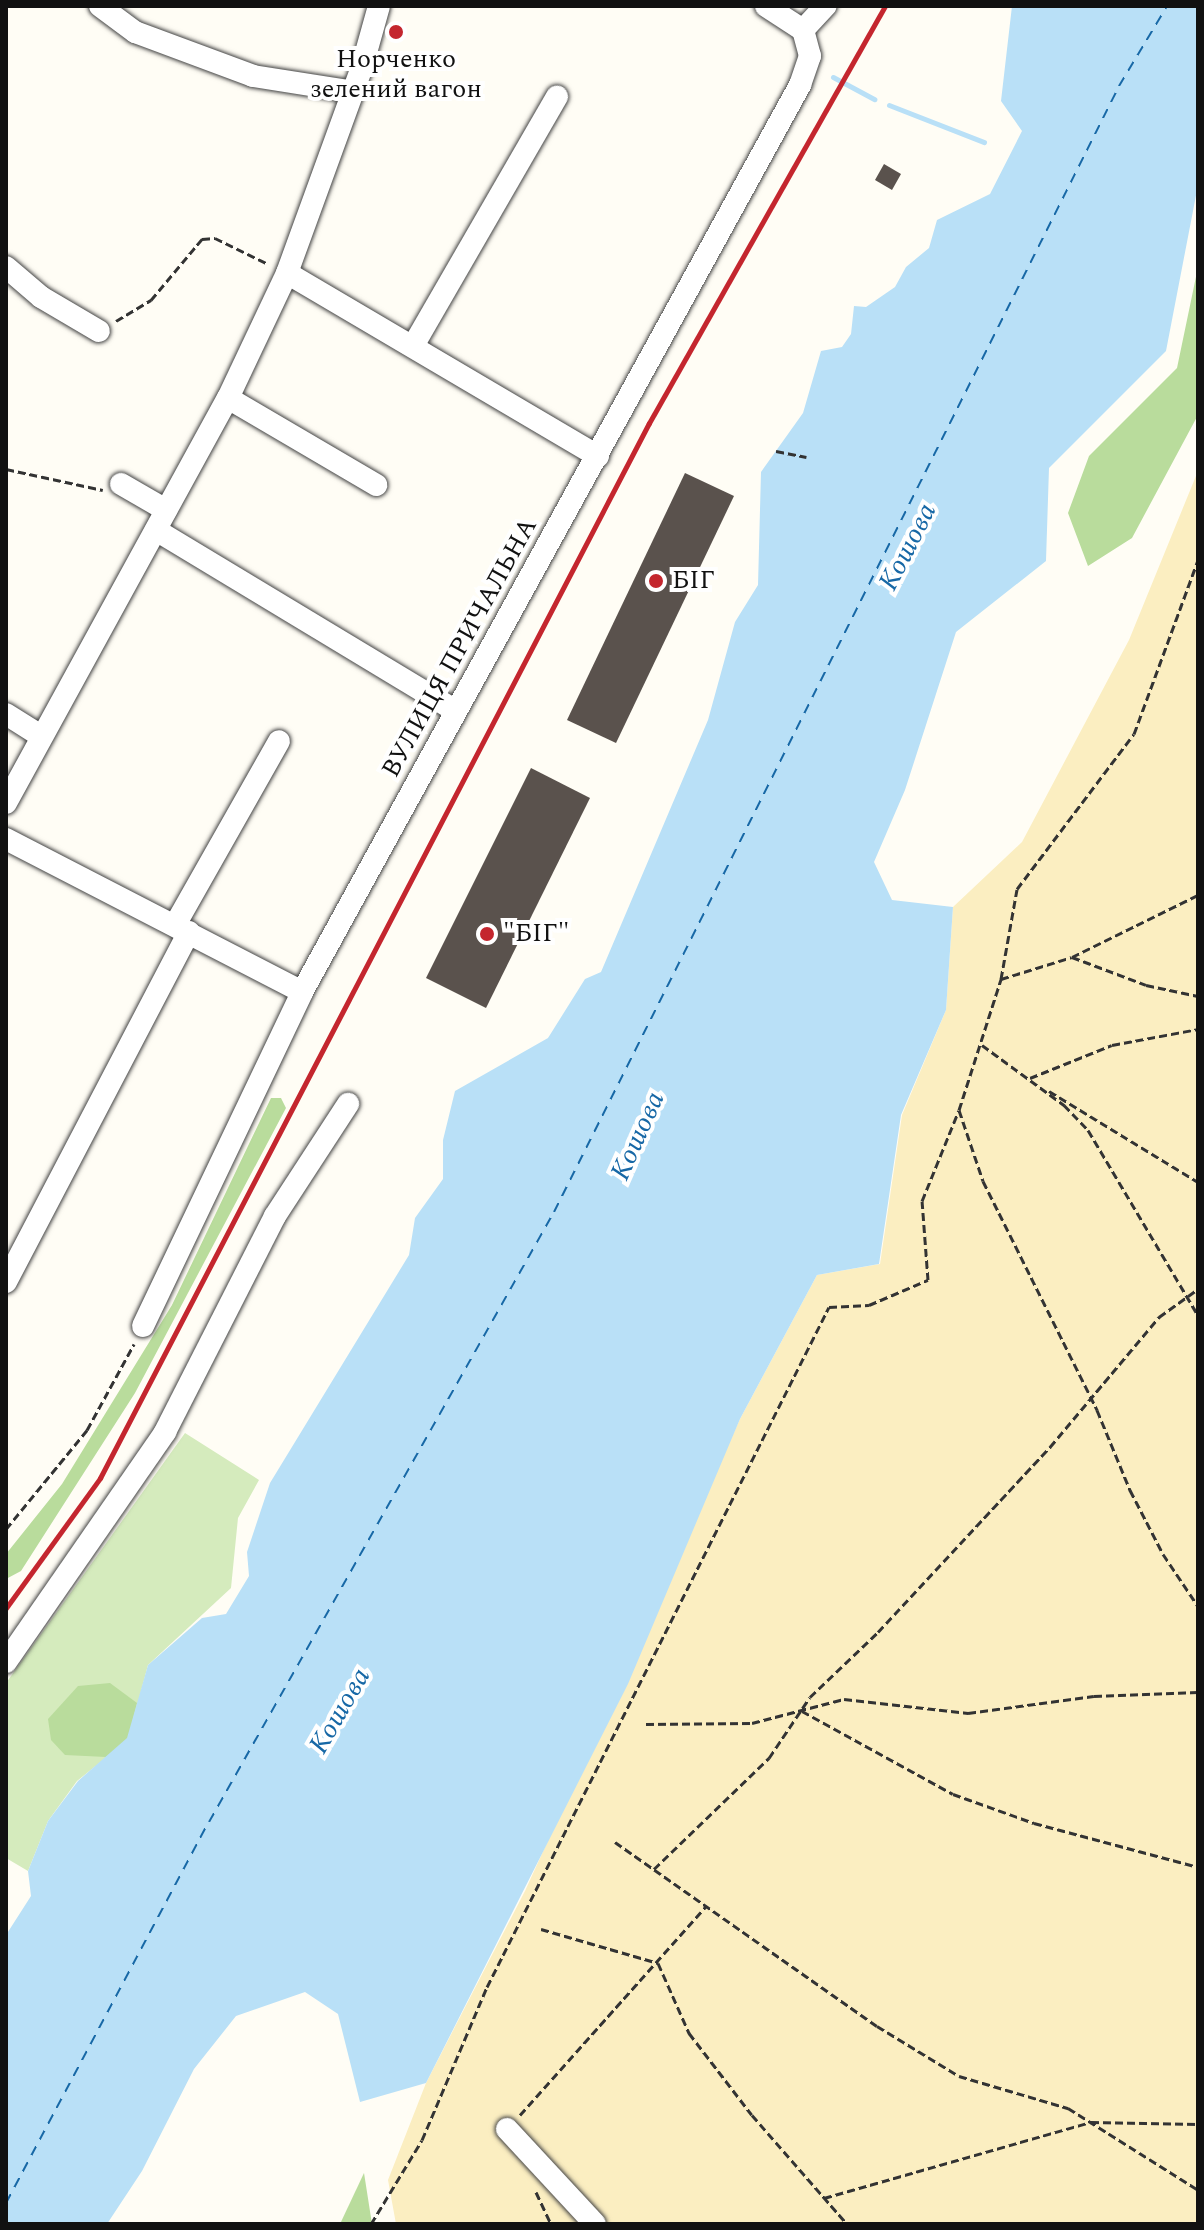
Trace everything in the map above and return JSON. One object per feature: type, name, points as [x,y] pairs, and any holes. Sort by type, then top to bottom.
[{"type":"street","points":[[100,6],[135,32],[253,76],[354,92]]},
{"type":"street","points":[[6,803],[228,398],[287,273],[354,92],[379,6]]},
{"type":"street","points":[[766,6],[803,30],[825,6]]},
{"type":"street","name":"ВУЛИЦЯ ПРИЧАЛЬНА","points":[[143,1326],[302,992],[806,74],[810,56],[803,30]]},
{"type":"street","points":[[413,346],[557,97]]},
{"type":"street","points":[[6,267],[41,297],[99,331]]},
{"type":"street","points":[[287,273],[598,456]]},
{"type":"street","points":[[228,398],[376,485]]},
{"type":"street","points":[[121,484],[161,520],[456,711]]},
{"type":"street","points":[[6,714],[41,736]]},
{"type":"street","points":[[6,1282],[279,741]]},
{"type":"street","points":[[6,839],[302,992]]},
{"type":"street","points":[[6,1662],[165,1432],[275,1216],[348,1104]]},
{"type":"street","points":[[507,2129],[595,2224]]},
{"type":"path","points":[[99,331],[151,300],[202,239],[231,245],[287,273]]},
{"type":"path","points":[[776,451],[806,457]]},
{"type":"path","points":[[6,469],[98,491],[121,484]]},
{"type":"path","points":[[371,2224],[422,2140],[487,1987],[829,1307],[869,1305],[928,1280],[922,1201],[959,1110],[1001,979],[1017,889],[1134,734],[1198,560]]},
{"type":"path","points":[[1001,979],[1072,957],[1198,895]]},
{"type":"path","points":[[1072,957],[1146,985],[1198,996]]},
{"type":"path","points":[[1029,1079],[1112,1045],[1198,1029]]},
{"type":"path","points":[[981,1044],[1029,1079],[1198,1182]]},
{"type":"path","points":[[1029,1079],[1088,1130],[1198,1315]]},
{"type":"path","points":[[959,1110],[983,1181],[1091,1398],[1156,1541],[1198,1606]]},
{"type":"path","points":[[654,1869],[769,1758],[801,1710],[1091,1398],[1159,1317],[1198,1289]]},
{"type":"path","points":[[6,1529],[87,1430],[143,1326]]},
{"type":"path","points":[[646,1724],[752,1723],[844,1699],[968,1713],[1094,1696],[1198,1692]]},
{"type":"path","points":[[801,1710],[953,1794],[1034,1823],[1198,1867]]},
{"type":"path","points":[[615,1842],[959,2076],[1068,2108],[1198,2190]]},
{"type":"path","points":[[507,2129],[706,1906]]},
{"type":"path","points":[[541,1929],[658,1963],[689,2033],[752,2115],[847,2224]]},
{"type":"path","points":[[824,2198],[1091,2122],[1198,2124]]},
{"type":"path","points":[[532,2183],[551,2224]]},
{"type":"green space","points":[[1198,267],[1198,415],[1132,538],[1088,566],[1068,513],[1089,456],[1177,368]]},
{"type":"green space","points":[[271,1098],[281,1098],[286,1108],[135,1393],[21,1571],[6,1579],[6,1554],[62,1484],[172,1305]]},
{"type":"green space","points":[[185,1433],[259,1480],[238,1518],[231,1588],[148,1665],[128,1740],[77,1781],[48,1821],[28,1871],[6,1858],[6,1683]]},
{"type":"green space","points":[[110,1683],[137,1703],[128,1740],[106,1757],[65,1755],[51,1740],[48,1719],[78,1686]]},
{"type":"green space","points":[[364,2173],[372,2224],[340,2224]]},
{"type":"sand","points":[[1198,471],[1198,2224],[396,2224],[388,2180],[426,2083],[525,1891],[740,1419],[817,1275],[880,1264],[902,1115],[946,1010],[953,907],[1022,842],[1129,640]]},
{"type":"water","name":"Кошова","points":[[1012,6],[1198,6],[1198,185],[1166,351],[1049,468],[1046,561],[956,632],[905,790],[874,862],[892,900],[953,907],[946,1010],[901,1115],[879,1264],[817,1275],[740,1419],[628,1684],[426,2083],[360,2102],[338,2014],[305,1992],[236,2016],[194,2069],[142,2171],[107,2224],[6,2224],[6,1935],[31,1896],[28,1871],[48,1821],[78,1781],[127,1738],[148,1665],[202,1618],[226,1614],[249,1576],[247,1552],[270,1483],[409,1255],[415,1218],[443,1179],[443,1140],[455,1091],[548,1038],[585,979],[601,972],[708,720],[735,622],[758,585],[761,472],[803,413],[821,351],[842,347],[851,334],[854,306],[866,307],[895,287],[906,267],[929,248],[937,220],[990,194],[1022,131],[1001,101]]},
{"type":"building","points":[[884,164],[901,174],[892,190],[875,180]]},
{"type":"building","points":[[685,473],[734,496],[616,743],[567,720]]},
{"type":"building","points":[[531,768],[590,798],[486,1008],[426,978]]},
{"type":"waterway","points":[[833,77],[874,99]]},
{"type":"waterway","points":[[889,105],[984,142]]},
{"type":"ferry route","points":[[6,2203],[209,1822],[554,1212],[1119,86],[1167,6]]},
{"type":"railway","points":[[6,1608],[100,1478],[649,423],[885,6]]},
{"type":"place","name":"Норченко зелений вагон","points":[[396,32]]},
{"type":"place","name":"БІГ","points":[[656,581]]},
{"type":"place","name":"\"БІГ\"","points":[[487,934]]}]
